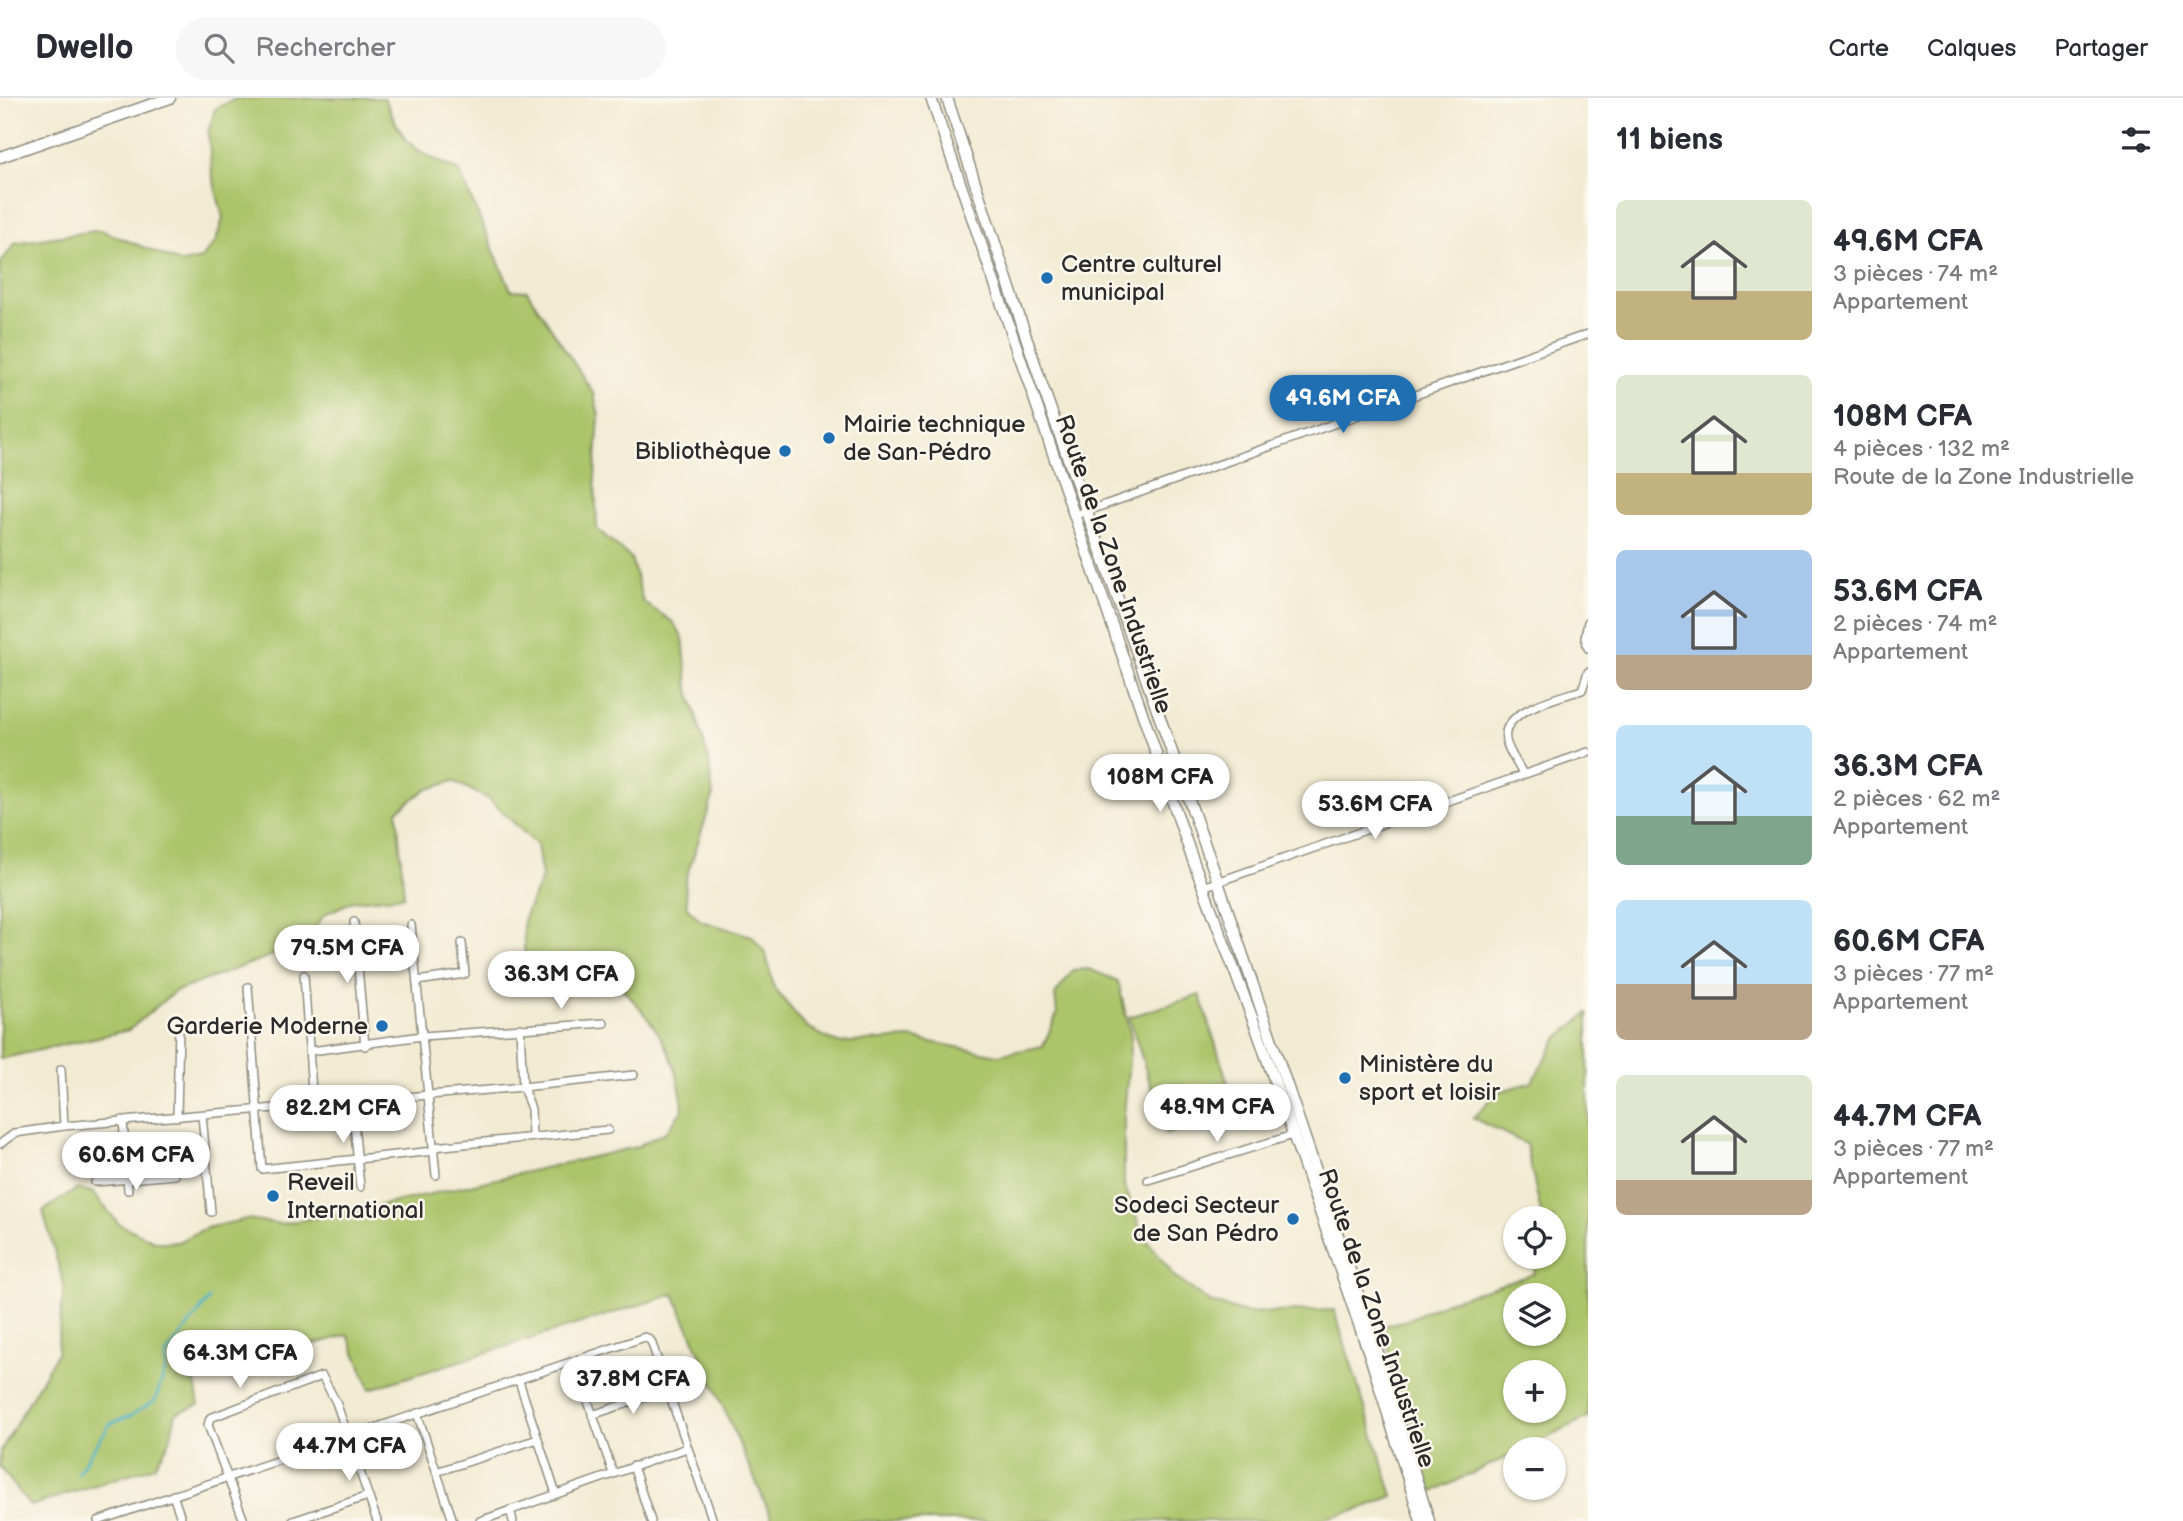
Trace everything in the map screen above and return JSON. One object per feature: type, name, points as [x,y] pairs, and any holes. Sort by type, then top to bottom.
[{"type":"main road","points":[[0,157],[170,98]]},
{"type":"main road","name":"Route de la Zone Industrielle","points":[[931,98],[1203,887],[1371,1359],[1421,1521]]},
{"type":"main road","name":"Route de la Zone Industrielle","points":[[947,98],[1041,382],[1218,882],[1402,1422],[1429,1521]]},
{"type":"street","points":[[1076,515],[1588,334]]},
{"type":"street","points":[[1588,622],[1585,638],[1588,648]]},
{"type":"street","points":[[1523,774],[1506,740],[1507,728],[1521,712],[1582,690],[1588,673]]},
{"type":"street","points":[[1203,887],[1588,752]]},
{"type":"street","points":[[354,922],[365,1046]]},
{"type":"street","points":[[411,925],[436,1175]]},
{"type":"street","points":[[417,981],[464,974],[462,943]]},
{"type":"street","points":[[304,975],[313,1106]]},
{"type":"street","points":[[248,987],[262,1169],[532,1136],[608,1130]]},
{"type":"street","points":[[311,1051],[365,1046],[422,1036],[604,1023]]},
{"type":"street","points":[[177,1117],[179,1027]]},
{"type":"street","points":[[520,1028],[523,1087],[531,1109],[532,1136]]},
{"type":"street","points":[[61,1069],[64,1126]]},
{"type":"street","points":[[0,1144],[15,1133],[64,1126],[428,1096],[635,1075]]},
{"type":"street","points":[[352,1101],[360,1187]]},
{"type":"street","points":[[202,1115],[211,1212]]},
{"type":"street","points":[[122,1120],[128,1190]]},
{"type":"street","points":[[1148,1180],[1293,1135]]},
{"type":"street","points":[[95,1182],[175,1175]]},
{"type":"street","points":[[98,1521],[347,1435],[649,1338],[713,1521]]},
{"type":"street","points":[[574,1361],[613,1473]]},
{"type":"street","points":[[244,1521],[208,1424],[210,1418],[322,1376],[326,1379],[377,1521]]},
{"type":"street","points":[[519,1381],[556,1494]]},
{"type":"street","points":[[592,1415],[666,1390]]},
{"type":"street","points":[[417,1413],[453,1521]]},
{"type":"street","points":[[436,1472],[538,1439]]},
{"type":"street","points":[[480,1521],[687,1448]]},
{"type":"street","points":[[633,1466],[651,1521]]},
{"type":"street","points":[[173,1495],[182,1521]]},
{"type":"street","points":[[293,1521],[306,1519],[368,1496]]},
{"type":"street","points":[[510,1510],[513,1521]]},
{"type":"green space","points":[[237,98],[384,98],[398,128],[411,145],[459,171],[511,290],[527,291],[594,394],[599,416],[595,478],[597,529],[631,558],[643,602],[673,622],[683,638],[688,686],[709,762],[713,797],[685,881],[687,907],[701,921],[752,936],[766,954],[774,988],[806,1027],[837,1043],[910,1038],[998,1055],[1043,1046],[1057,1014],[1055,995],[1073,970],[1089,969],[1118,981],[1131,1037],[1124,1115],[1124,1184],[1143,1235],[1176,1278],[1210,1302],[1245,1313],[1334,1310],[1393,1496],[1358,1510],[1312,1521],[773,1521],[674,1294],[370,1389],[348,1335],[194,1377],[199,1405],[176,1413],[170,1441],[155,1466],[30,1506],[0,1467],[0,1452],[57,1353],[64,1285],[43,1211],[77,1189],[92,1192],[119,1224],[156,1242],[178,1242],[206,1228],[247,1219],[280,1224],[369,1208],[636,1147],[666,1132],[683,1109],[676,1072],[664,1042],[645,1014],[620,986],[526,985],[523,920],[542,878],[537,845],[489,799],[453,781],[425,790],[397,811],[404,896],[353,901],[325,914],[302,944],[174,992],[129,1030],[0,1059],[0,264],[15,243],[101,230],[182,263],[201,259],[216,241],[223,218],[212,174],[208,132],[215,109]]},
{"type":"green space","points":[[1200,995],[1237,1112],[1166,1134],[1129,1017]]},
{"type":"green space","points":[[1588,1013],[1588,1417],[1548,1437],[1503,1437],[1503,1459],[1429,1494],[1382,1326],[1407,1320],[1446,1302],[1503,1284],[1503,1346],[1566,1346],[1566,1283],[1506,1283],[1534,1274],[1535,1269],[1566,1269],[1566,1206],[1539,1206],[1526,1144],[1473,1118],[1498,1092],[1532,1082],[1557,1039]]},
{"type":"waterway","points":[[77,1474],[110,1424],[155,1401],[165,1371],[166,1355],[209,1299]]},
{"type":"place","name":"Centre culturel municipal","points":[[1047,278]]},
{"type":"place","name":"Mairie technique de San-Pédro","points":[[829,438]]},
{"type":"place","name":"Bibliothèque","points":[[785,451]]},
{"type":"place","name":"Garderie Moderne","points":[[382,1026]]},
{"type":"place","name":"Ministère du sport et loisir","points":[[1345,1078]]},
{"type":"place","name":"Reveil International","points":[[273,1196]]},
{"type":"place","name":"Sodeci Secteur de San Pédro","points":[[1293,1219]]}]
